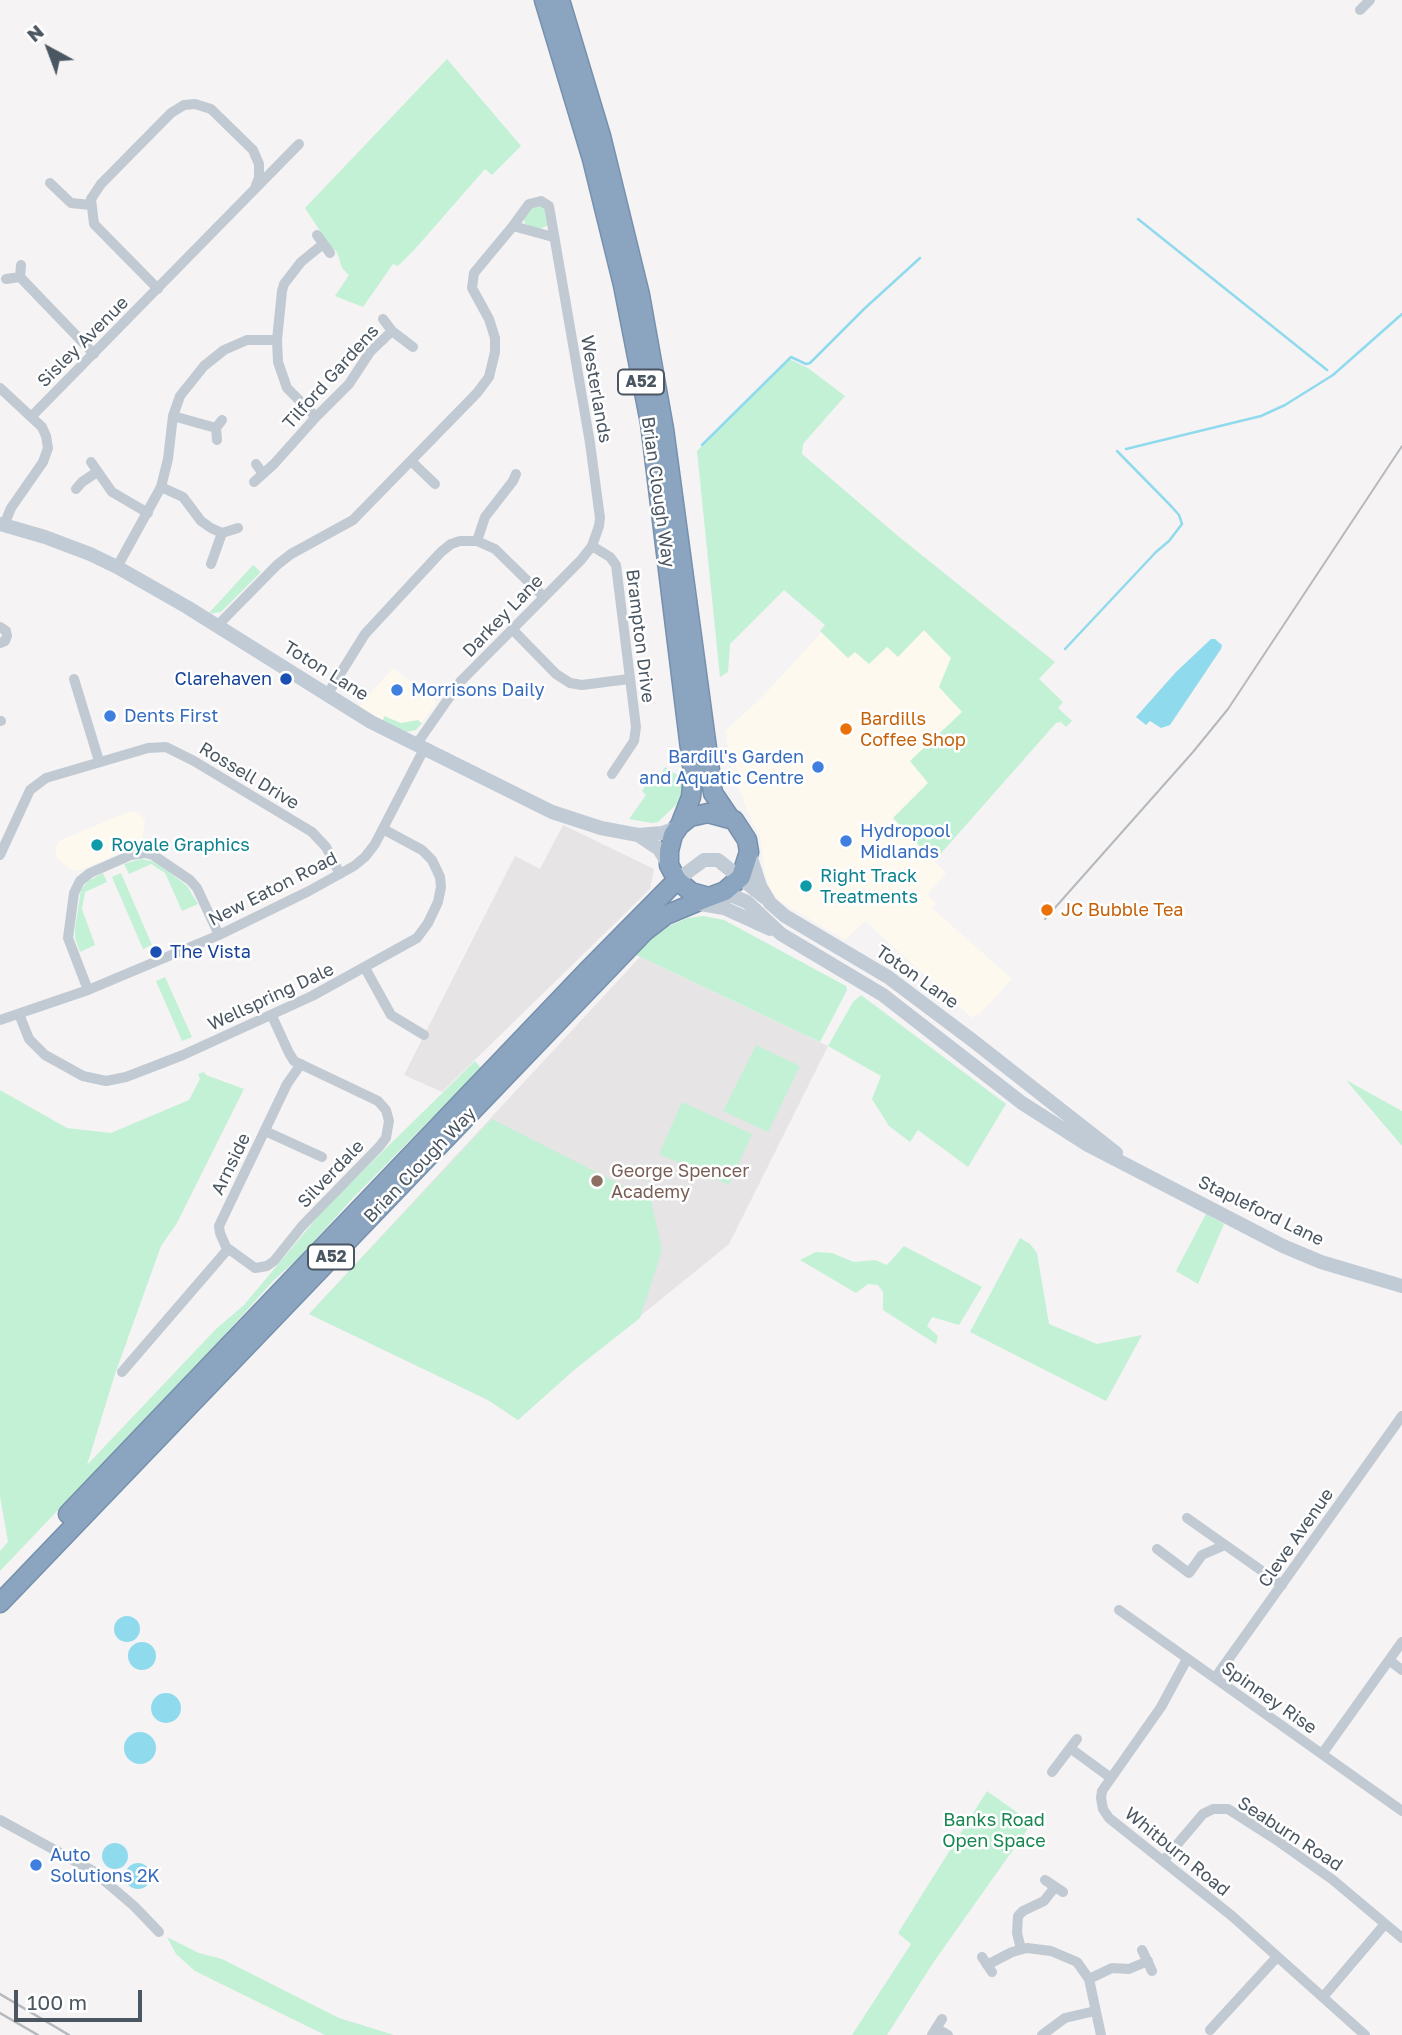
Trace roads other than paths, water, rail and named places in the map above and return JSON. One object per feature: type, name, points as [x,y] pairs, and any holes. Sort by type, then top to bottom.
[{"type":"highway","name":"Brian Clough Way","points":[[0,1586],[502,1059],[673,873],[669,851],[691,797],[693,773],[650,424],[623,285],[598,184],[544,0]]},
{"type":"highway","name":"Brian Clough Way","points":[[561,0],[601,136],[640,295],[664,429],[713,793],[730,818],[742,829],[750,852]]},
{"type":"highway","points":[[678,827],[700,814],[730,818]]},
{"type":"highway","points":[[741,877],[750,852]]},
{"type":"highway","points":[[673,873],[691,892],[712,897]]},
{"type":"highway","name":"Brian Clough Way","points":[[0,1603],[644,932],[655,922],[733,886],[741,877]]},
{"type":"main road","name":"Toton Lane","points":[[2,524],[90,554],[117,568],[420,748],[552,812],[601,828],[638,835],[662,833],[678,827]]},
{"type":"main road","name":"Toton Lane","points":[[638,835],[659,849],[673,873]]},
{"type":"main road","name":"Toton Lane","points":[[750,852],[760,886],[770,903],[785,916],[888,977],[1080,1123]]},
{"type":"main road","points":[[673,873],[711,859],[724,863],[770,903]]},
{"type":"main road","name":"Toton Lane","points":[[712,897],[733,896],[747,902],[781,934],[883,995],[1022,1103],[1067,1133]]},
{"type":"main road","points":[[690,905],[703,904],[724,908],[781,934]]},
{"type":"main road","name":"Stapleford Lane","points":[[1080,1123],[1146,1174]]},
{"type":"main road","name":"Stapleford Lane","points":[[1067,1133],[1283,1246],[1321,1262],[1402,1286]]},
{"type":"street","points":[[1360,10],[1370,0]]},
{"type":"street","points":[[158,289],[97,230],[91,218],[91,199],[101,184],[171,113],[184,105],[195,104],[211,109],[257,156],[260,171],[255,189]]},
{"type":"street","name":"Sisley Avenue","points":[[31,417],[299,144]]},
{"type":"street","points":[[50,183],[71,203],[91,205]]},
{"type":"street","name":"Westerlands","points":[[217,626],[291,554],[353,520],[477,393],[489,377],[494,362],[495,338],[489,319],[472,288],[472,279],[481,263],[529,204],[537,201],[545,202],[551,213],[598,498],[600,518],[592,546]]},
{"type":"street","points":[[513,226],[553,237]]},
{"type":"street","points":[[316,416],[287,388],[278,362],[277,340],[284,284],[301,262],[327,248],[317,235]]},
{"type":"street","points":[[21,265],[20,277],[94,354]]},
{"type":"street","points":[[6,279],[20,277]]},
{"type":"street","name":"Tilford Gardens","points":[[383,319],[392,331],[413,347]]},
{"type":"street","name":"Tilford Gardens","points":[[254,482],[349,384],[370,352],[392,331]]},
{"type":"street","points":[[117,568],[161,487],[168,460],[173,416],[180,396],[214,357],[237,342],[277,340]]},
{"type":"street","points":[[0,388],[42,427],[48,448],[43,462],[10,508],[2,524]]},
{"type":"street","points":[[173,416],[219,424],[217,440]]},
{"type":"street","points":[[411,461],[435,484]]},
{"type":"street","points":[[91,462],[112,492],[148,513]]},
{"type":"street","points":[[256,464],[263,474]]},
{"type":"street","points":[[76,489],[97,472]]},
{"type":"street","points":[[477,541],[485,517],[516,474]]},
{"type":"street","points":[[161,487],[183,497],[205,525],[222,534],[238,528]]},
{"type":"street","points":[[211,564],[222,534]]},
{"type":"street","points":[[327,695],[365,634],[441,552],[460,541],[477,541],[502,554],[543,596]]},
{"type":"street","name":"Darkey Lane","points":[[420,748],[454,689],[592,546]]},
{"type":"street","name":"Brampton Drive","points":[[592,546],[610,557],[616,565],[636,727],[634,741]]},
{"type":"street","points":[[0,627],[7,636],[5,641],[0,643]]},
{"type":"street","points":[[512,629],[556,674],[570,683],[582,685],[629,679]]},
{"type":"street","points":[[74,679],[99,761]]},
{"type":"street","points":[[612,774],[634,741],[644,747]]},
{"type":"street","name":"Rossell Drive","points":[[0,855],[30,790],[35,785],[55,774],[99,761],[148,748],[166,747],[312,832],[326,846],[340,874]]},
{"type":"street","name":"New Eaton Road","points":[[0,1020],[88,990],[219,935],[340,874],[365,857],[383,829],[420,748]]},
{"type":"street","name":"Wellspring Dale","points":[[19,1014],[29,1039],[40,1051],[83,1076],[106,1081],[126,1077],[172,1059],[272,1016],[365,968],[417,937],[428,923],[440,895],[438,868],[428,855],[383,829]]},
{"type":"street","points":[[88,990],[68,938],[74,893],[80,881],[90,873],[131,855],[153,855],[190,880],[197,888],[219,935]]},
{"type":"street","points":[[365,968],[391,1015],[424,1035]]},
{"type":"street","name":"Silverdale","points":[[229,1249],[255,1268],[267,1266],[274,1261],[302,1226],[379,1147],[387,1133],[388,1115],[378,1101],[301,1064],[290,1056],[272,1016]]},
{"type":"street","name":"Arnside","points":[[229,1249],[220,1233],[220,1222],[287,1084],[301,1064]]},
{"type":"street","points":[[265,1131],[315,1158]]},
{"type":"street","points":[[121,1372],[136,1347],[229,1249]]},
{"type":"street","name":"Cleve Avenue","points":[[1215,1678],[1402,1416]]},
{"type":"street","points":[[1203,1515],[1192,1521],[1282,1585]]},
{"type":"street","points":[[1157,1549],[1189,1573],[1202,1555],[1225,1545]]},
{"type":"street","name":"Spinney Rise","points":[[1119,1610],[1402,1811]]},
{"type":"street","points":[[1322,1754],[1402,1643]]},
{"type":"street","name":"Whitburn Road","points":[[1187,1659],[1161,1707],[1111,1778],[1101,1798],[1105,1814],[1232,1916],[1365,2035]]},
{"type":"street","points":[[1389,1660],[1402,1670]]},
{"type":"street","points":[[1052,1772],[1077,1739]]},
{"type":"street","points":[[1070,1748],[1111,1778]]},
{"type":"street","name":"Seaburn Road","points":[[1163,1861],[1203,1814],[1213,1809],[1228,1809],[1308,1861],[1402,1938]]},
{"type":"street","points":[[0,1820],[93,1871],[127,1899],[159,1932]]},
{"type":"street","points":[[1021,1949],[1017,1933],[1018,1916],[1059,1889],[1045,1880]]},
{"type":"street","points":[[1323,1997],[1385,1924]]},
{"type":"street","points":[[987,1965],[1021,1949],[1037,1948],[1077,1962],[1089,1979],[1101,2035]]},
{"type":"street","points":[[1089,1979],[1112,1968],[1150,1966],[1142,1950]]},
{"type":"street","points":[[1210,2030],[1277,1957]]},
{"type":"street","points":[[1216,2006],[1225,2014]]},
{"type":"street","points":[[1042,2035],[1065,2018],[1095,2011]]},
{"type":"street","points":[[937,2028],[948,2035]]},
{"type":"water","points":[[1211,639],[1222,645],[1221,649],[1170,725],[1161,728],[1150,721],[1146,725],[1136,717],[1176,672]]},
{"type":"water","points":[[127,1616],[136,1620],[140,1629],[136,1638],[127,1642],[118,1638],[114,1629],[118,1620]]},
{"type":"water","points":[[142,1642],[152,1646],[156,1656],[152,1666],[142,1670],[132,1666],[128,1656],[132,1646]]},
{"type":"water","points":[[166,1693],[172,1694],[180,1702],[180,1714],[172,1722],[166,1723],[160,1722],[152,1714],[151,1708],[152,1702],[160,1694]]},
{"type":"water","points":[[140,1732],[151,1737],[156,1748],[151,1759],[140,1764],[129,1759],[124,1748],[129,1737]]},
{"type":"water","points":[[115,1843],[124,1847],[128,1856],[124,1865],[115,1869],[106,1865],[102,1856],[106,1847]]},
{"type":"water","points":[[138,1863],[147,1867],[151,1876],[147,1885],[138,1889],[129,1885],[125,1876],[129,1867]]},
{"type":"waterway","points":[[1138,219],[1327,370]]},
{"type":"waterway","points":[[702,445],[791,357],[806,364],[810,363],[920,258]]},
{"type":"waterway","points":[[1126,449],[1261,416],[1285,405],[1333,375],[1402,314]]},
{"type":"waterway","points":[[1065,649],[1169,541],[1182,524],[1179,515],[1171,506],[1117,451]]},
{"type":"tram line","points":[[1045,919],[1228,709],[1402,446]]},
{"type":"railway","points":[[0,1994],[69,2035]]},
{"type":"railway","points":[[0,2013],[38,2035]]},
{"type":"place","name":"Clarehaven","points":[[286,679]]},
{"type":"place","name":"Morrisons Daily","points":[[397,690]]},
{"type":"place","name":"Dents First","points":[[110,716]]},
{"type":"place","name":"Bardills Coffee Shop","points":[[846,729]]},
{"type":"place","name":"Bardill's Garden and Aquatic Centre","points":[[818,767]]},
{"type":"place","name":"Hydropool Midlands","points":[[846,841]]},
{"type":"place","name":"Royale Graphics","points":[[97,845]]},
{"type":"place","name":"Right Track Treatments","points":[[806,886]]},
{"type":"place","name":"JC Bubble Tea","points":[[1047,910]]},
{"type":"place","name":"The Vista","points":[[156,952]]},
{"type":"place","name":"George Spencer Academy","points":[[597,1181]]},
{"type":"place","name":"Auto Solutions 2K","points":[[36,1865]]},
{"type":"park label","name":"Banks Road Open Space","points":[[994,1830]]}]
